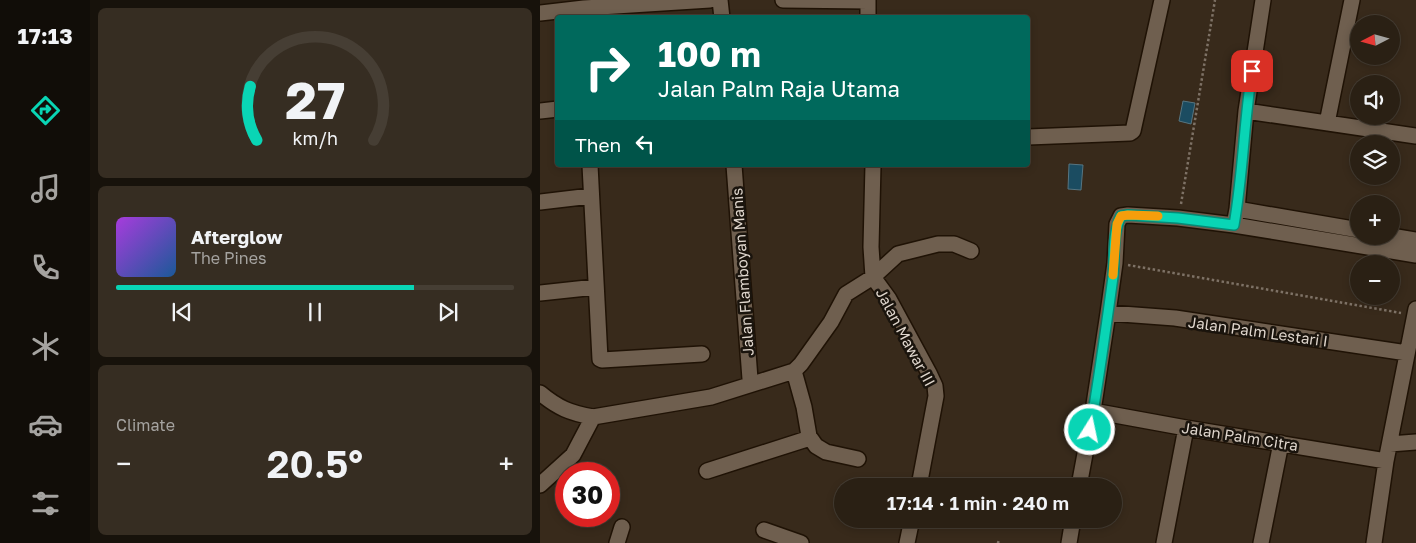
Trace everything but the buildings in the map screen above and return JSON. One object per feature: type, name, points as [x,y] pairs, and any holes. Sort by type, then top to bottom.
[{"type":"street","points":[[540,14],[584,8],[710,0]]},
{"type":"street","points":[[720,0],[722,15]]},
{"type":"street","points":[[783,0],[868,0],[868,15]]},
{"type":"street","points":[[1030,137],[1130,133],[1133,131],[1162,0]]},
{"type":"street","points":[[1234,225],[1246,111],[1263,0]]},
{"type":"street","points":[[1327,123],[1352,0]]},
{"type":"street","points":[[540,111],[555,109]]},
{"type":"street","points":[[1246,111],[1416,136]]},
{"type":"street","points":[[590,167],[598,354],[600,358],[602,360],[702,354]]},
{"type":"street","name":"Jalan Flamboyan Manis","points":[[734,167],[750,379]]},
{"type":"street","points":[[873,167],[870,247],[873,277]]},
{"type":"street","points":[[540,202],[591,196]]},
{"type":"street","points":[[1237,208],[1350,228]]},
{"type":"street","points":[[1080,478],[1108,313],[1115,263],[1117,224],[1121,216],[1178,218],[1234,225],[1416,255]]},
{"type":"street","points":[[1400,237],[1416,240]]},
{"type":"street","points":[[540,393],[559,407],[593,417],[711,397],[794,370],[801,364],[831,322],[846,294],[873,277],[898,254],[938,244],[954,244],[971,251]]},
{"type":"street","name":"Jalan Mawar III","points":[[873,277],[889,299],[934,386],[936,396],[921,478]]},
{"type":"street","points":[[540,293],[596,287]]},
{"type":"street","points":[[1374,543],[1386,461],[1415,312]]},
{"type":"street","name":"Jalan Palm Lestari I","points":[[1108,313],[1175,318],[1407,353]]},
{"type":"street","points":[[794,370],[810,438],[816,446],[826,452],[858,459]]},
{"type":"street","name":"Jalan Palm Citra","points":[[1093,410],[1186,428],[1386,461]]},
{"type":"street","points":[[540,485],[574,455],[593,417]]},
{"type":"street","points":[[1164,543],[1186,428]]},
{"type":"street","points":[[707,471],[810,438]]},
{"type":"street","points":[[1390,444],[1416,442]]},
{"type":"street","points":[[1261,543],[1281,443]]},
{"type":"street","points":[[617,543],[622,526]]},
{"type":"street","points":[[907,543],[910,528]]},
{"type":"street","points":[[1068,543],[1071,528]]},
{"type":"street","points":[[764,530],[801,543]]},
{"type":"path","points":[[1178,218],[1215,0]]},
{"type":"path","points":[[1115,263],[1415,312]]},
{"type":"water","points":[[1183,101],[1195,103],[1191,124],[1179,121]]},
{"type":"water","points":[[1069,164],[1083,165],[1081,190],[1068,189]]},
{"type":"slow traffic","points":[[1113,275],[1117,224],[1121,216],[1158,216]]},
{"type":"route","points":[[1090,430],[1115,263],[1117,224],[1121,216],[1128,215],[1178,218],[1234,225],[1252,71]]}]
